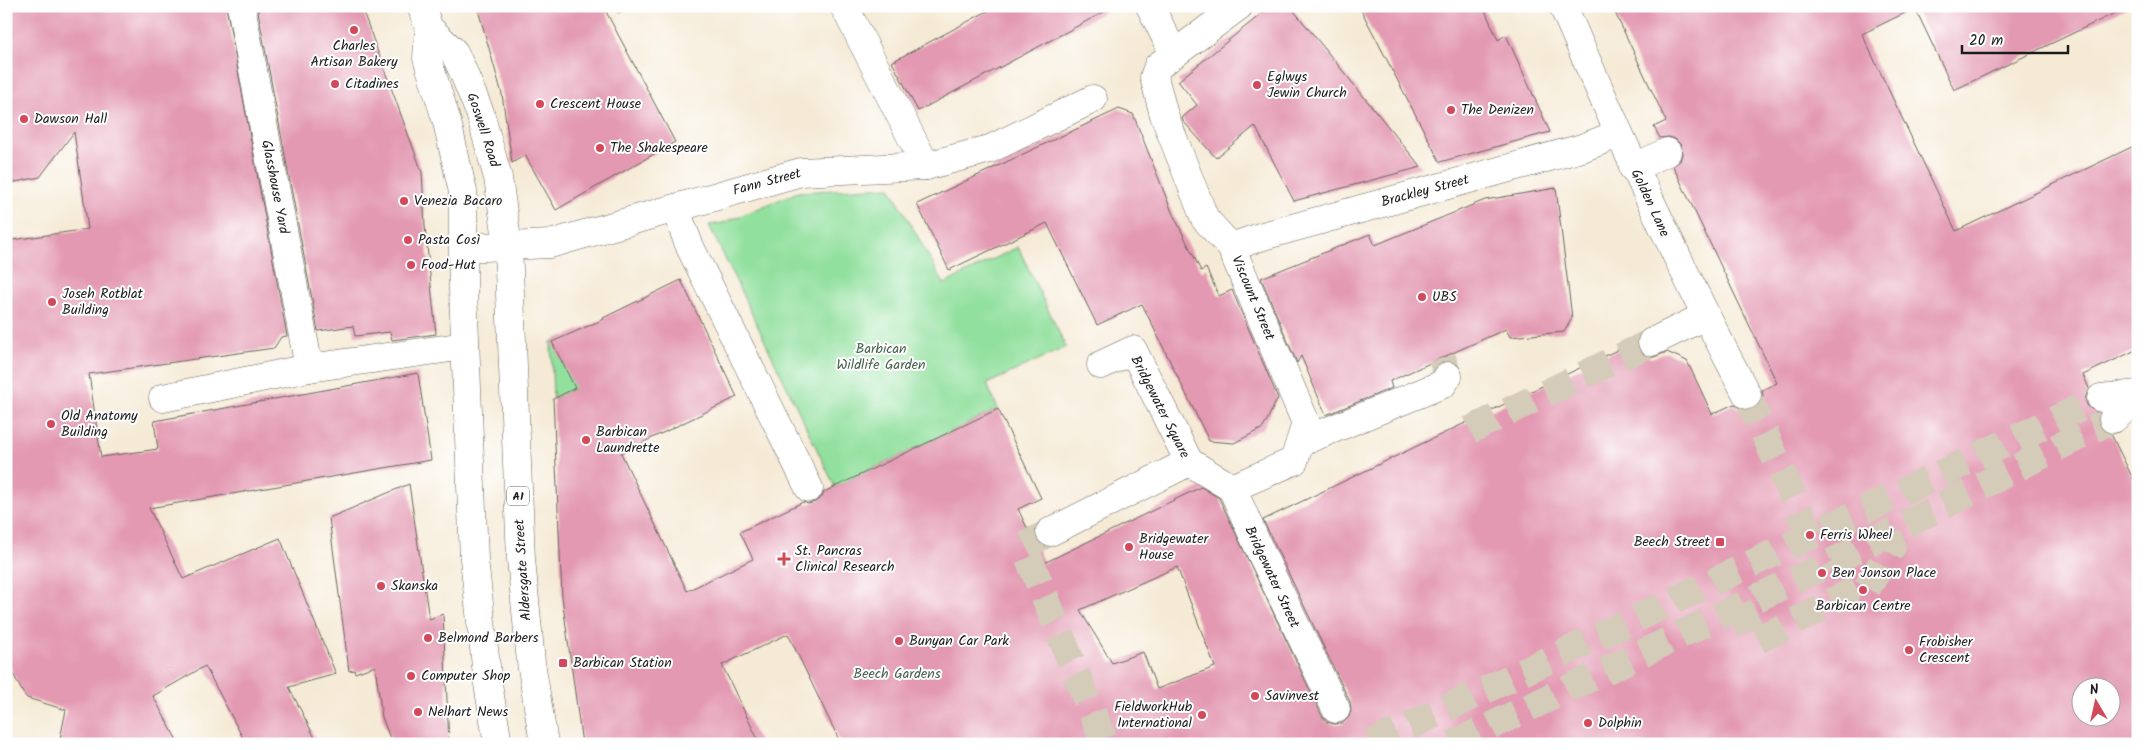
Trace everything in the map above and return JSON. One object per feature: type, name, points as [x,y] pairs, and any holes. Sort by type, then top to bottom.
[{"type":"street","name":"Glasshouse Yard","points":[[241,6],[308,368]]},
{"type":"street","points":[[844,6],[926,166]]},
{"type":"street","points":[[1150,6],[1174,54],[1220,22],[1239,6]]},
{"type":"street","name":"Golden Lane","points":[[1563,6],[1634,168],[1705,316],[1747,395]]},
{"type":"street","name":"Goswell Road","points":[[425,17],[454,52],[480,113],[498,178],[508,246]]},
{"type":"street","name":"Goswell Road","points":[[425,17],[428,58],[447,122],[463,192],[464,248]]},
{"type":"street","name":"Viscount Street","points":[[1174,54],[1158,66],[1154,77],[1164,115],[1205,219],[1231,247],[1306,423],[1301,442]]},
{"type":"street","name":"Fann Street","points":[[464,248],[550,244],[801,172],[926,166],[990,149],[1093,99]]},
{"type":"street","name":"Brackley Street","points":[[1231,247],[1263,236],[1582,148],[1618,134]]},
{"type":"street","points":[[1634,168],[1667,152]]},
{"type":"street","points":[[675,208],[690,247],[809,488]]},
{"type":"street","name":"Aldersgate Street","points":[[508,246],[521,559],[531,662],[544,744]]},
{"type":"street","name":"A1","points":[[464,248],[463,290],[474,559],[488,684],[498,744]]},
{"type":"street","points":[[1652,342],[1705,316]]},
{"type":"street","points":[[164,398],[308,368],[465,346]]},
{"type":"street","name":"Bridgewater Square","points":[[1050,532],[1190,462],[1132,350],[1101,366]]},
{"type":"street","points":[[1190,462],[1232,488],[1294,461],[1301,442],[1443,384],[1448,376]]},
{"type":"street","points":[[2138,394],[2107,408],[2138,399]]},
{"type":"street","name":"Bridgewater Street","points":[[1232,488],[1336,709]]},
{"type":"green space","name":"Barbican Wildlife Garden","points":[[890,187],[944,284],[1018,247],[1066,347],[987,384],[998,409],[835,487],[709,225],[723,223],[798,192]]},
{"type":"green space","points":[[565,336],[587,382],[553,399],[551,342]]},
{"type":"building","points":[[6,6],[226,6],[287,336],[281,337],[274,348],[89,374],[101,457],[158,449],[154,421],[418,373],[431,460],[149,508],[183,579],[280,538],[336,674],[289,687],[318,744],[246,744],[205,666],[153,696],[179,744],[59,744],[66,710],[27,698],[6,660],[6,241],[88,229],[74,132],[40,177],[6,184]]},
{"type":"building","points":[[257,6],[361,6],[422,172],[425,226],[436,334],[392,340],[390,332],[355,336],[353,326],[318,331]]},
{"type":"building","name":"Crescent House","points":[[477,6],[603,6],[675,142],[556,210],[525,155],[512,163],[502,94]]},
{"type":"building","points":[[997,6],[1115,6],[918,111],[892,62]]},
{"type":"building","points":[[1271,6],[1290,6],[1421,167],[1294,201],[1255,126],[1216,158],[1183,121],[1182,118],[1197,105],[1178,81]]},
{"type":"building","name":"The Denizen","points":[[1359,6],[1483,6],[1498,40],[1506,35],[1550,132],[1440,162]]},
{"type":"building","points":[[1612,6],[2130,6],[1954,90],[1915,8],[1862,34],[1956,231],[2138,144],[2138,349],[2083,375],[2089,388],[2085,399],[2088,407],[2099,413],[2098,421],[2101,429],[2111,434],[2138,489],[2138,744],[841,744],[788,634],[722,665],[760,744],[582,744],[562,597],[553,399],[575,388],[552,342],[604,319],[681,280],[737,397],[621,453],[687,591],[753,559],[740,532],[803,502],[808,504],[815,502],[822,497],[824,492],[998,409],[1041,498],[1018,509],[1044,563],[1201,487],[1219,498],[1322,716],[1327,722],[1334,724],[1343,723],[1349,717],[1351,711],[1350,702],[1263,520],[1636,341],[1638,349],[1644,355],[1651,358],[1667,352],[1687,361],[1712,414],[1734,404],[1746,411],[1754,409],[1760,403],[1763,396],[1762,390],[1777,383],[1673,166],[1680,161],[1682,154],[1681,145],[1675,139],[1669,137],[1660,138],[1654,127],[1666,121]],"holes":[[[1177,567],[1215,667],[1157,689],[1143,652],[1112,663],[1080,610]]]},
{"type":"building","points":[[1119,109],[1133,114],[1172,212],[1201,271],[1206,268],[1219,296],[1232,290],[1278,398],[1263,428],[1234,443],[1209,441],[1142,304],[1097,325],[1047,223],[949,270],[917,204]]},
{"type":"building","name":"UBS","points":[[1556,188],[1572,318],[1564,332],[1510,337],[1506,329],[1390,381],[1392,388],[1326,415],[1301,356],[1297,363],[1261,278],[1370,234],[1375,245],[1485,200]]},
{"type":"building","points":[[409,484],[429,619],[443,614],[449,744],[392,744],[382,717],[375,666],[355,673],[354,670],[349,671],[329,518]]},
{"type":"tunnel","points":[[1470,430],[1652,342]]},
{"type":"tunnel","points":[[1442,358],[1448,376]]},
{"type":"tunnel","points":[[1747,395],[1810,535]]},
{"type":"tunnel","points":[[1371,744],[2101,398]]},
{"type":"tunnel","points":[[1453,744],[1828,564],[2113,419]]},
{"type":"tunnel","points":[[1050,532],[1024,546],[1105,744]]},
{"type":"tunnel","points":[[1867,588],[1892,547],[1888,534]]},
{"type":"tunnel","points":[[1738,606],[1756,641],[1845,596],[1828,564]]},
{"type":"place","name":"Charles Artisan Bakery","points":[[354,30]]},
{"type":"place","name":"Citadines","points":[[335,84]]},
{"type":"place","name":"Eglwys Jewin Church","points":[[1257,85]]},
{"type":"place","name":"Crescent House","points":[[540,104]]},
{"type":"place","name":"The Denizen","points":[[1451,110]]},
{"type":"place","name":"Dawson Hall","points":[[24,119]]},
{"type":"place","name":"The Shakespeare","points":[[600,148]]},
{"type":"place","name":"Venezia Bacaro","points":[[404,201]]},
{"type":"place","name":"Pasta Così","points":[[408,240]]},
{"type":"place","name":"Food-Hut","points":[[411,265]]},
{"type":"place","name":"UBS","points":[[1422,297]]},
{"type":"place","name":"Joseh Rotblat Building","points":[[52,302]]},
{"type":"place","name":"Old Anatomy Building","points":[[51,424]]},
{"type":"place","name":"Barbican Laundrette","points":[[586,440]]},
{"type":"place","name":"Ferris Wheel","points":[[1810,535]]},
{"type":"place","name":"Beech Street","points":[[1720,542]]},
{"type":"place","name":"Bridgewater House","points":[[1129,547]]},
{"type":"place","name":"St. Pancras Clinical Research","points":[[784,559]]},
{"type":"place","name":"Ben Jonson Place","points":[[1822,573]]},
{"type":"place","name":"Skanska","points":[[381,586]]},
{"type":"place","name":"Barbican Centre","points":[[1863,590]]},
{"type":"place","name":"Belmond Barbers","points":[[428,638]]},
{"type":"place","name":"Bunyan Car Park","points":[[899,641]]},
{"type":"place","name":"Frobisher Crescent","points":[[1909,650]]},
{"type":"place","name":"Barbican Station","points":[[563,663]]},
{"type":"place","name":"Computer Shop","points":[[411,676]]},
{"type":"place","name":"Savinvest","points":[[1255,696]]},
{"type":"place","name":"Nelhart News","points":[[418,712]]},
{"type":"place","name":"FieldworkHub International","points":[[1202,715]]},
{"type":"place","name":"Dolphin","points":[[1588,723]]},
{"type":"park label","name":"Beech Gardens","points":[[897,674]]}]
